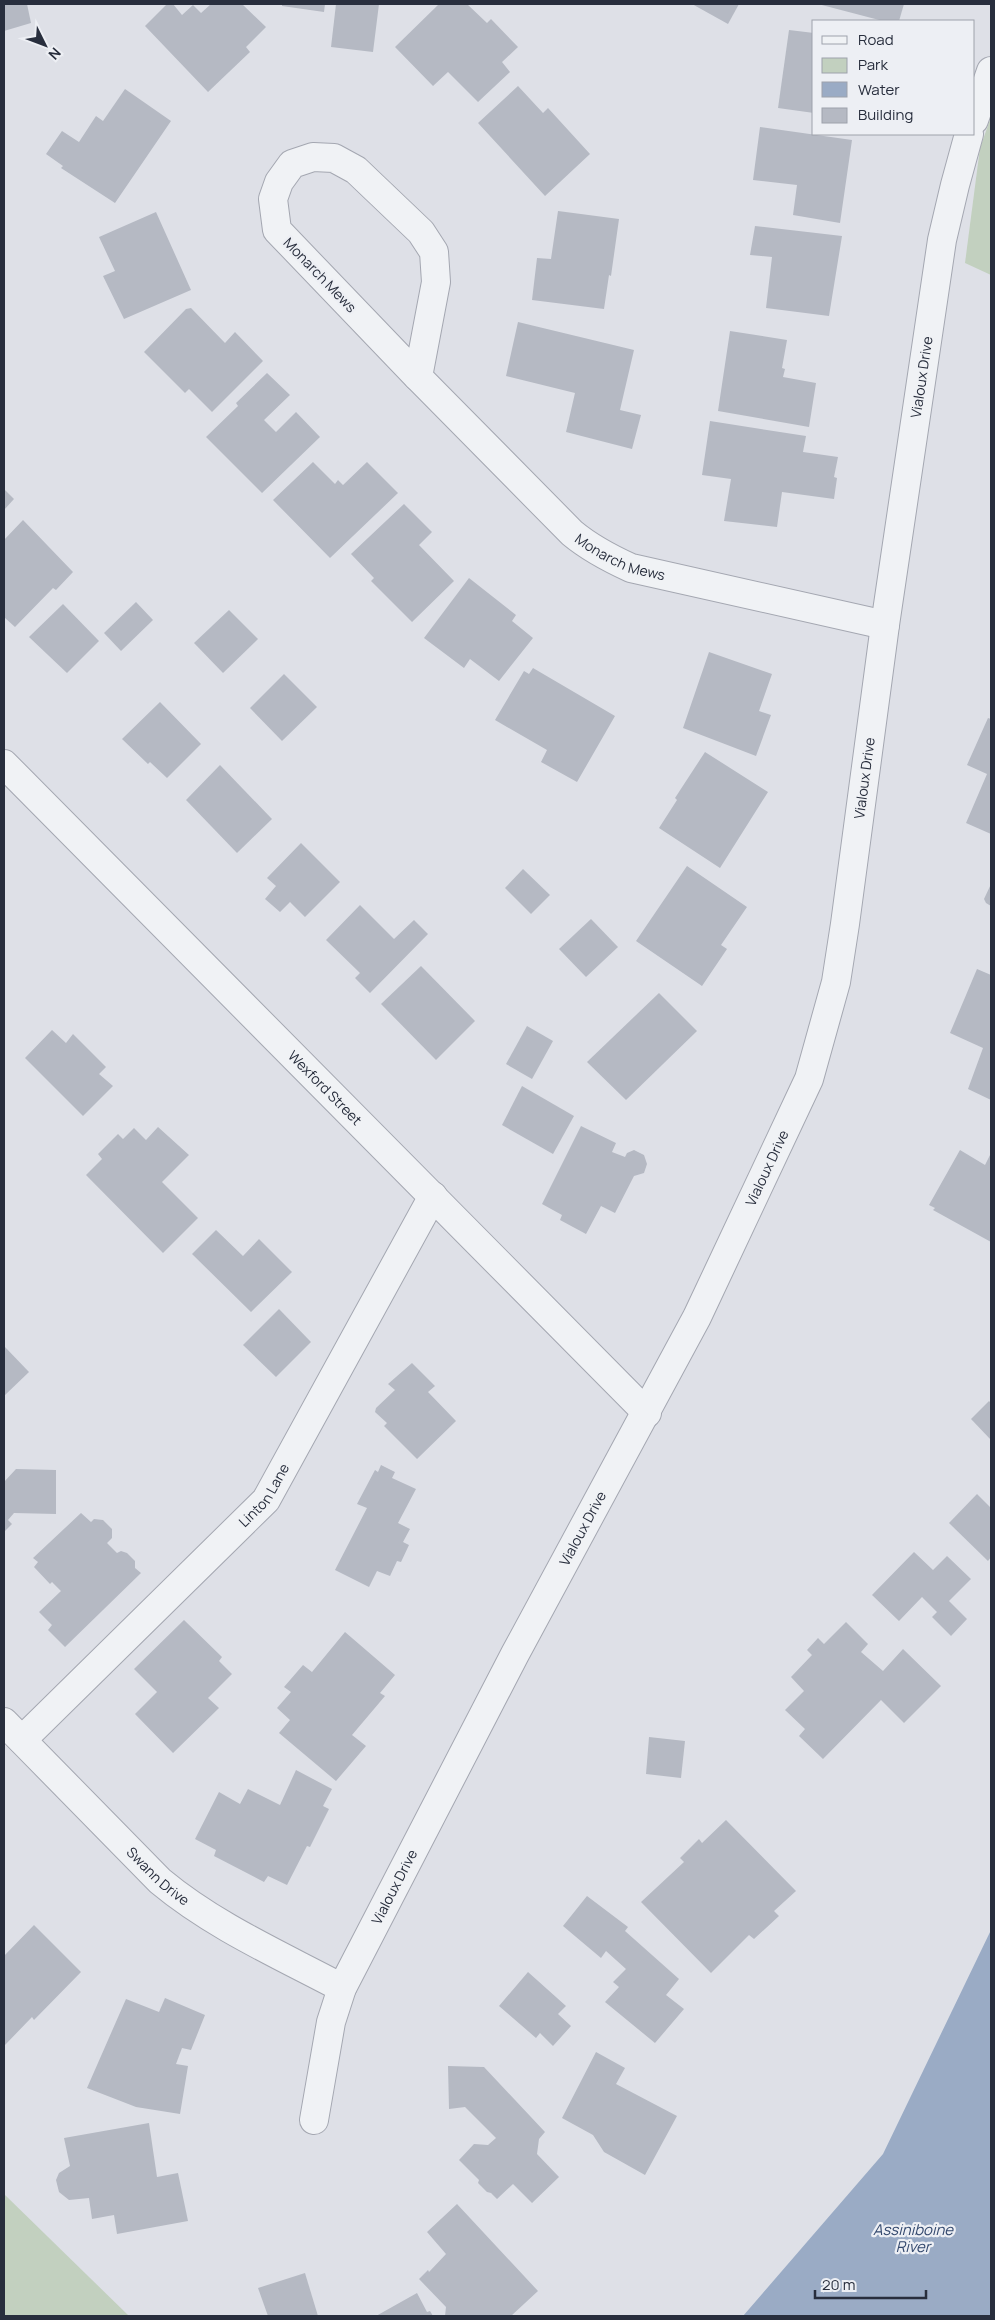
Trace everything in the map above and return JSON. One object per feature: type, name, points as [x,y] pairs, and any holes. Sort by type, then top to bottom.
[{"type":"street","points":[[975,117],[991,71]]},
{"type":"street","name":"Vialoux Drive","points":[[314,2120],[331,2022],[342,1988],[515,1654],[647,1413],[697,1317],[792,1119],[809,1079],[836,982],[884,625],[942,240],[969,135]]},
{"type":"street","name":"Monarch Mews","points":[[418,377],[436,282],[434,252],[421,232],[356,170],[334,158],[313,157],[292,164],[279,182],[273,199],[277,230],[418,377],[588,547],[631,568],[884,625]]},
{"type":"street","name":"Wexford Street","points":[[4,764],[647,1413]]},
{"type":"street","name":"Linton Lane","points":[[13,1731],[266,1500],[433,1196]]},
{"type":"street","name":"Swann Drive","points":[[13,1731],[160,1881],[184,1901],[209,1917],[342,1988]]},
{"type":"green space","points":[[991,117],[991,275],[965,263],[980,148]]},
{"type":"green space","points":[[4,2194],[129,2316],[4,2316]]},
{"type":"water","name":"Assiniboine River","points":[[991,1930],[991,2316],[743,2316],[883,2154]]},
{"type":"building","points":[[4,4],[27,4],[31,23],[4,31]]},
{"type":"building","points":[[167,4],[173,4],[182,15],[193,5],[201,13],[211,4],[242,4],[266,27],[246,47],[250,52],[208,92],[145,26]]},
{"type":"building","points":[[282,4],[325,4],[324,12],[282,6]]},
{"type":"building","points":[[336,4],[379,4],[373,52],[331,47]]},
{"type":"building","points":[[439,4],[467,4],[487,23],[491,19],[518,47],[502,62],[510,72],[478,102],[448,72],[433,86],[395,47]]},
{"type":"building","points":[[692,4],[739,4],[728,24]]},
{"type":"building","points":[[818,4],[904,4],[899,20],[879,20]]},
{"type":"building","points":[[789,30],[812,33],[812,113],[778,108]]},
{"type":"building","points":[[518,86],[543,113],[548,108],[590,154],[545,196],[478,123]]},
{"type":"building","points":[[125,89],[171,121],[115,203],[61,168],[63,166],[46,154],[62,131],[79,142],[96,116],[103,121]]},
{"type":"building","points":[[760,127],[852,140],[840,223],[793,215],[797,185],[753,180]]},
{"type":"building","points":[[558,211],[619,219],[604,309],[532,300],[537,258],[551,259]]},
{"type":"building","points":[[156,212],[191,290],[124,319],[103,276],[115,271],[99,237]]},
{"type":"building","points":[[755,226],[842,236],[829,316],[766,308],[772,257],[750,255]]},
{"type":"building","points":[[191,308],[225,343],[235,332],[263,361],[212,412],[189,389],[185,393],[144,352],[186,309]]},
{"type":"building","points":[[518,322],[634,350],[620,410],[641,415],[632,449],[566,432],[575,393],[506,376]]},
{"type":"building","points":[[730,331],[787,340],[782,368],[785,369],[783,377],[816,383],[809,427],[718,411]]},
{"type":"building","points":[[267,373],[290,395],[264,420],[276,432],[296,412],[320,437],[262,493],[206,437],[238,406],[236,403]]},
{"type":"building","points":[[710,421],[806,436],[803,452],[838,457],[834,477],[837,478],[834,499],[782,492],[777,527],[724,521],[731,479],[702,475]]},
{"type":"building","points":[[313,462],[335,484],[338,480],[343,485],[367,462],[398,493],[330,558],[273,500]]},
{"type":"building","points":[[4,489],[14,499],[4,510]]},
{"type":"building","points":[[404,504],[432,532],[419,545],[454,581],[412,622],[371,581],[374,578],[351,554]]},
{"type":"building","points":[[23,520],[73,572],[56,590],[53,588],[15,627],[4,617],[4,540]]},
{"type":"building","points":[[469,578],[516,615],[512,621],[533,638],[499,681],[470,659],[464,668],[424,638]]},
{"type":"building","points":[[136,602],[153,620],[121,651],[104,633]]},
{"type":"building","points":[[63,604],[99,641],[67,673],[29,637]]},
{"type":"building","points":[[229,610],[258,639],[223,673],[194,643]]},
{"type":"building","points":[[709,652],[772,674],[759,711],[771,715],[756,756],[683,728]]},
{"type":"building","points":[[533,668],[615,716],[577,782],[541,762],[547,750],[495,720],[524,671],[529,674]]},
{"type":"building","points":[[284,674],[317,707],[282,741],[250,708]]},
{"type":"building","points":[[160,702],[201,744],[167,778],[150,762],[148,764],[122,739]]},
{"type":"building","points":[[988,718],[991,719],[991,834],[966,823],[987,774],[967,765]]},
{"type":"building","points":[[705,752],[768,792],[720,868],[659,828],[677,800],[675,798]]},
{"type":"building","points":[[220,765],[272,819],[237,853],[186,800]]},
{"type":"building","points":[[301,843],[340,882],[305,917],[290,902],[280,912],[265,899],[276,886],[267,878]]},
{"type":"building","points":[[687,866],[747,907],[721,945],[727,949],[702,986],[636,941]]},
{"type":"building","points":[[523,869],[550,895],[531,914],[505,888]]},
{"type":"building","points":[[991,884],[991,906],[984,899]]},
{"type":"building","points":[[360,905],[394,939],[414,920],[428,934],[370,993],[355,978],[360,973],[326,940]]},
{"type":"building","points":[[591,919],[618,947],[586,977],[559,949]]},
{"type":"building","points":[[421,966],[475,1021],[436,1060],[381,1004]]},
{"type":"building","points":[[977,969],[991,975],[991,1100],[968,1089],[983,1048],[950,1033]]},
{"type":"building","points":[[659,993],[697,1031],[626,1100],[587,1062]]},
{"type":"building","points":[[527,1026],[553,1041],[532,1079],[506,1064]]},
{"type":"building","points":[[52,1030],[66,1043],[73,1034],[106,1067],[99,1074],[113,1086],[83,1116],[25,1058]]},
{"type":"building","points":[[522,1086],[574,1116],[553,1154],[502,1125]]},
{"type":"building","points":[[581,1126],[616,1143],[612,1152],[625,1157],[627,1153],[634,1150],[644,1155],[647,1164],[644,1173],[634,1176],[615,1213],[601,1206],[586,1234],[560,1220],[562,1215],[542,1204]]},
{"type":"building","points":[[158,1127],[189,1155],[162,1182],[198,1218],[163,1253],[86,1175],[102,1159],[98,1154],[118,1134],[123,1139],[134,1128],[146,1140]]},
{"type":"building","points":[[960,1150],[985,1165],[991,1153],[991,1242],[933,1210],[935,1208],[929,1205]]},
{"type":"building","points":[[216,1230],[243,1256],[259,1239],[292,1272],[251,1312],[192,1254]]},
{"type":"building","points":[[279,1309],[311,1342],[276,1377],[243,1345]]},
{"type":"building","points":[[4,1346],[29,1372],[4,1396]]},
{"type":"building","points":[[412,1363],[435,1386],[428,1392],[456,1421],[417,1459],[384,1426],[387,1423],[375,1412],[376,1408],[395,1390],[388,1384]]},
{"type":"building","points":[[989,1401],[991,1403],[991,1440],[971,1419]]},
{"type":"building","points":[[381,1465],[395,1472],[392,1478],[416,1489],[398,1523],[410,1529],[403,1542],[409,1545],[401,1562],[397,1561],[390,1576],[377,1571],[369,1587],[335,1570],[367,1508],[357,1504],[375,1470],[378,1472]]},
{"type":"building","points":[[16,1469],[56,1470],[56,1514],[14,1513],[8,1520],[12,1524],[4,1532],[4,1482]]},
{"type":"building","points":[[977,1494],[991,1508],[991,1557],[988,1561],[949,1523]]},
{"type":"building","points":[[81,1513],[91,1522],[94,1519],[103,1520],[112,1529],[112,1538],[107,1543],[117,1553],[121,1551],[127,1553],[135,1561],[135,1568],[141,1573],[65,1647],[48,1630],[52,1625],[39,1612],[61,1591],[52,1582],[50,1584],[34,1567],[38,1562],[33,1558]]},
{"type":"building","points":[[914,1552],[933,1570],[947,1556],[971,1579],[949,1601],[967,1619],[951,1636],[932,1617],[937,1612],[922,1597],[899,1621],[872,1595]]},
{"type":"building","points":[[184,1620],[222,1657],[219,1661],[232,1674],[208,1698],[219,1708],[173,1753],[135,1714],[157,1692],[134,1669]]},
{"type":"building","points":[[846,1622],[868,1644],[861,1652],[883,1671],[903,1649],[941,1686],[904,1723],[881,1700],[823,1759],[799,1736],[805,1729],[785,1710],[804,1691],[791,1677],[812,1655],[807,1650],[818,1638],[824,1644]]},
{"type":"building","points":[[345,1632],[395,1675],[380,1693],[385,1696],[352,1735],[366,1746],[336,1781],[279,1733],[290,1720],[277,1708],[291,1692],[284,1687],[303,1665],[312,1672]]},
{"type":"building","points":[[649,1737],[685,1741],[681,1778],[646,1774]]},
{"type":"building","points":[[296,1770],[332,1789],[323,1806],[329,1809],[310,1847],[307,1846],[287,1885],[268,1876],[264,1882],[214,1856],[216,1850],[195,1839],[219,1792],[240,1804],[248,1789],[280,1805]]},
{"type":"building","points":[[726,1820],[796,1891],[774,1911],[779,1916],[754,1939],[749,1935],[711,1973],[641,1902],[684,1862],[680,1858],[699,1839],[702,1843]]},
{"type":"building","points":[[587,1896],[628,1927],[625,1931],[679,1979],[666,1995],[684,2009],[655,2043],[605,2002],[619,1987],[613,1982],[626,1969],[606,1951],[601,1958],[563,1926]]},
{"type":"building","points":[[34,1925],[81,1972],[34,2020],[32,2017],[5,2045],[4,1956]]},
{"type":"building","points":[[528,1972],[566,2006],[558,2014],[571,2026],[553,2046],[540,2033],[536,2038],[499,2006]]},
{"type":"building","points":[[165,1998],[205,2015],[191,2050],[182,2048],[176,2064],[188,2066],[180,2114],[136,2107],[87,2088],[126,1999],[159,2012]]},
{"type":"building","points":[[596,2052],[625,2068],[616,2084],[677,2116],[645,2175],[604,2152],[593,2135],[562,2118]]},
{"type":"building","points":[[448,2066],[484,2067],[545,2132],[539,2139],[537,2154],[559,2177],[532,2203],[513,2184],[497,2199],[478,2183],[479,2180],[459,2160],[474,2144],[488,2145],[496,2138],[465,2107],[449,2109]]},
{"type":"building","points":[[149,2123],[157,2177],[178,2173],[188,2221],[117,2234],[114,2215],[92,2219],[89,2198],[69,2200],[59,2192],[56,2180],[59,2173],[70,2166],[64,2138]]},
{"type":"building","points":[[457,2204],[538,2291],[511,2316],[445,2316],[446,2307],[419,2279],[428,2270],[429,2272],[446,2254],[427,2232]]},
{"type":"building","points":[[305,2273],[318,2316],[268,2316],[258,2288]]},
{"type":"building","points":[[417,2293],[427,2312],[430,2311],[433,2316],[376,2316]]}]
